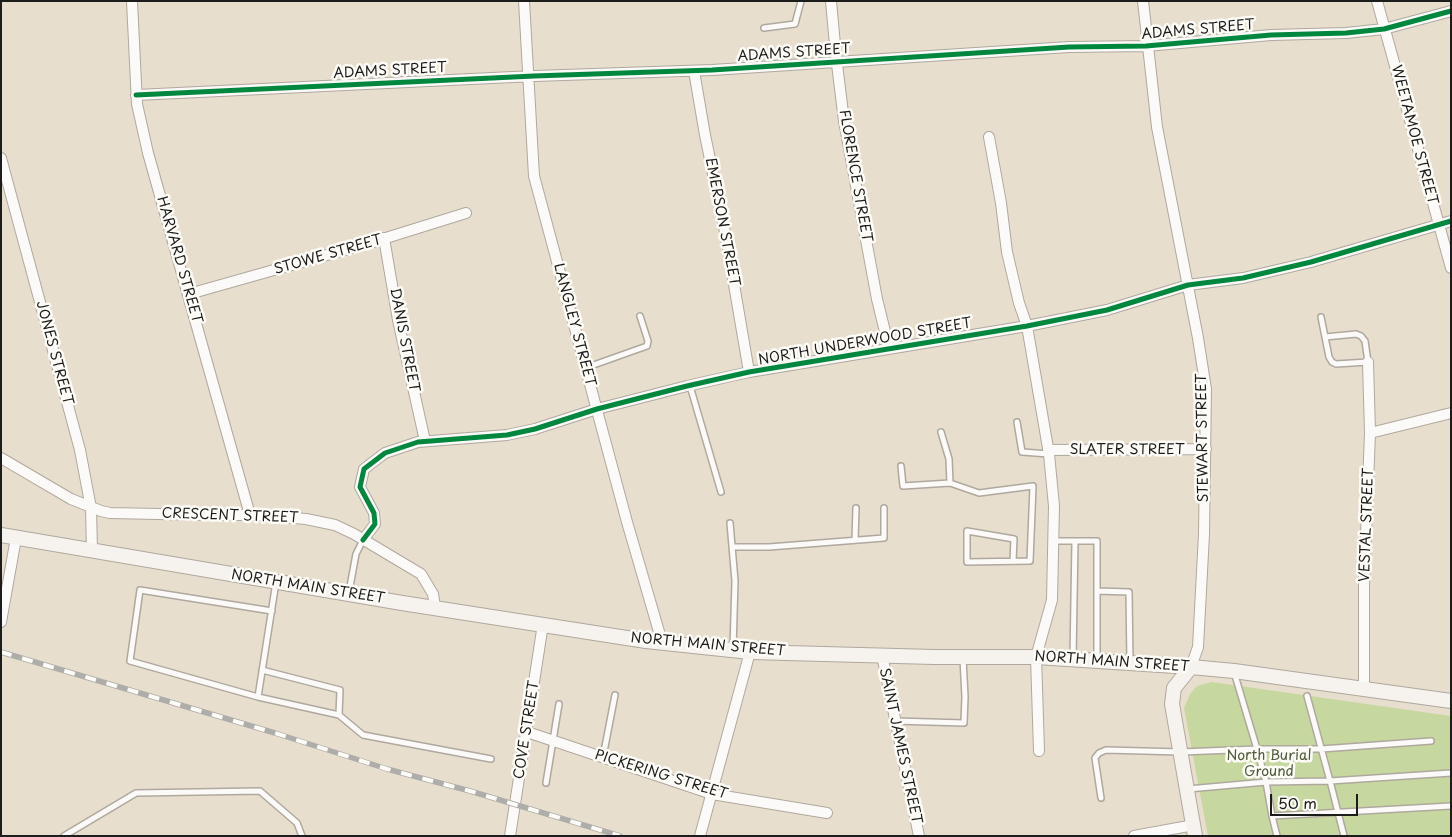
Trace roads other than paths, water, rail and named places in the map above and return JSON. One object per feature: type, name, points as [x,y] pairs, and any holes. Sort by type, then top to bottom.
[{"type":"main road","name":"NORTH MAIN STREET","points":[[1,535],[435,608],[662,642],[750,652],[1036,657],[1130,663],[1234,671],[1451,701]]},
{"type":"main road","points":[[1191,668],[1174,688],[1172,704],[1194,831]]},
{"type":"street","name":"HARVARD STREET","points":[[132,1],[136,95],[148,153],[250,515]]},
{"type":"street","name":"LANGLEY STREET","points":[[524,1],[534,176],[585,368],[662,642]]},
{"type":"street","name":"FLORENCE STREET","points":[[831,1],[836,62],[846,130],[877,299],[889,348]]},
{"type":"street","name":"STEWART STREET","points":[[1143,1],[1146,46],[1157,127],[1206,389],[1204,534],[1198,647],[1191,668]]},
{"type":"street","name":"WEETAMOE STREET","points":[[1377,1],[1451,268]]},
{"type":"street","name":"ADAMS STREET","points":[[136,95],[694,70],[1069,47],[1146,46],[1270,35],[1346,33],[1384,29],[1451,11]]},
{"type":"street","name":"EMERSON STREET","points":[[694,70],[749,372]]},
{"type":"street","points":[[989,138],[1001,204],[1007,252],[1019,303],[1027,326],[1048,452],[1054,506],[1052,600],[1036,657],[1038,751]]},
{"type":"street","name":"JONES STREET","points":[[1,158],[80,450],[92,508],[92,551]]},
{"type":"street","name":"STOWE STREET","points":[[189,294],[466,213]]},
{"type":"street","name":"NORTH UNDERWOOD STREET","points":[[363,540],[375,524],[374,513],[360,487],[364,469],[385,453],[418,442],[507,435],[535,429],[597,409],[749,372],[1027,326],[1107,310],[1188,285],[1243,278],[1302,264],[1451,221]]},
{"type":"street","name":"DANIS STREET","points":[[384,238],[398,320],[425,441]]},
{"type":"street","name":"VESTAL STREET","points":[[1364,689],[1364,586],[1370,433],[1368,362]]},
{"type":"street","points":[[1370,433],[1451,413]]},
{"type":"street","name":"SLATER STREET","points":[[1048,452],[1206,449]]},
{"type":"street","name":"CRESCENT STREET","points":[[1,458],[71,499],[110,513],[250,515],[306,519],[335,525],[421,574],[433,594],[435,608]]},
{"type":"street","points":[[1,622],[16,538]]},
{"type":"street","name":"COVE STREET","points":[[510,836],[543,624]]},
{"type":"street","points":[[700,836],[750,652]]},
{"type":"street","name":"SAINT JAMES STREET","points":[[882,655],[919,836]]},
{"type":"street","name":"PICKERING STREET","points":[[526,732],[712,794],[827,813]]},
{"type":"street","points":[[1134,836],[1194,831]]},
{"type":"lane","points":[[764,28],[795,24],[801,1]]},
{"type":"lane","points":[[585,368],[647,346],[648,341],[640,316]]},
{"type":"lane","points":[[1321,317],[1325,337],[1329,357],[1332,362],[1336,364],[1368,362],[1365,341],[1361,336],[1356,334],[1325,337]]},
{"type":"lane","points":[[690,385],[721,492]]},
{"type":"lane","points":[[1017,422],[1022,452],[1048,452]]},
{"type":"lane","points":[[941,432],[949,459],[950,483]]},
{"type":"lane","points":[[901,466],[902,486],[950,483],[979,494],[1033,486],[1030,561],[967,562],[967,531],[1014,538],[1013,561]]},
{"type":"lane","points":[[855,540],[856,508]]},
{"type":"lane","points":[[732,547],[884,538],[884,508]]},
{"type":"lane","points":[[730,523],[736,581],[733,650]]},
{"type":"lane","points":[[348,593],[356,554],[363,540]]},
{"type":"lane","points":[[1053,541],[1097,541],[1096,661]]},
{"type":"lane","points":[[1073,659],[1075,541]]},
{"type":"lane","points":[[258,698],[276,581]]},
{"type":"lane","points":[[272,611],[140,590],[130,661],[258,698],[339,715],[363,735],[492,759]]},
{"type":"lane","points":[[1097,591],[1129,592],[1130,663]]},
{"type":"lane","points":[[895,721],[964,723],[963,657]]},
{"type":"lane","points":[[262,670],[340,690],[339,715]]},
{"type":"lane","points":[[1234,671],[1266,782],[1277,836]]},
{"type":"lane","points":[[603,757],[615,695]]},
{"type":"lane","points":[[1306,696],[1344,836]]},
{"type":"lane","points":[[546,783],[559,704]]},
{"type":"lane","points":[[1101,798],[1094,758],[1098,753],[1106,750],[1181,752],[1321,749],[1431,742]]},
{"type":"lane","points":[[1187,789],[1266,782],[1330,781],[1451,773]]},
{"type":"lane","points":[[64,836],[136,794],[260,791],[297,823],[302,836]]},
{"type":"lane","points":[[1272,816],[1451,806]]},
{"type":"railway","points":[[1,652],[275,733],[387,769],[470,791],[620,836]]},
{"type":"park label","name":"North Burial Ground","points":[[1269,764]]}]
